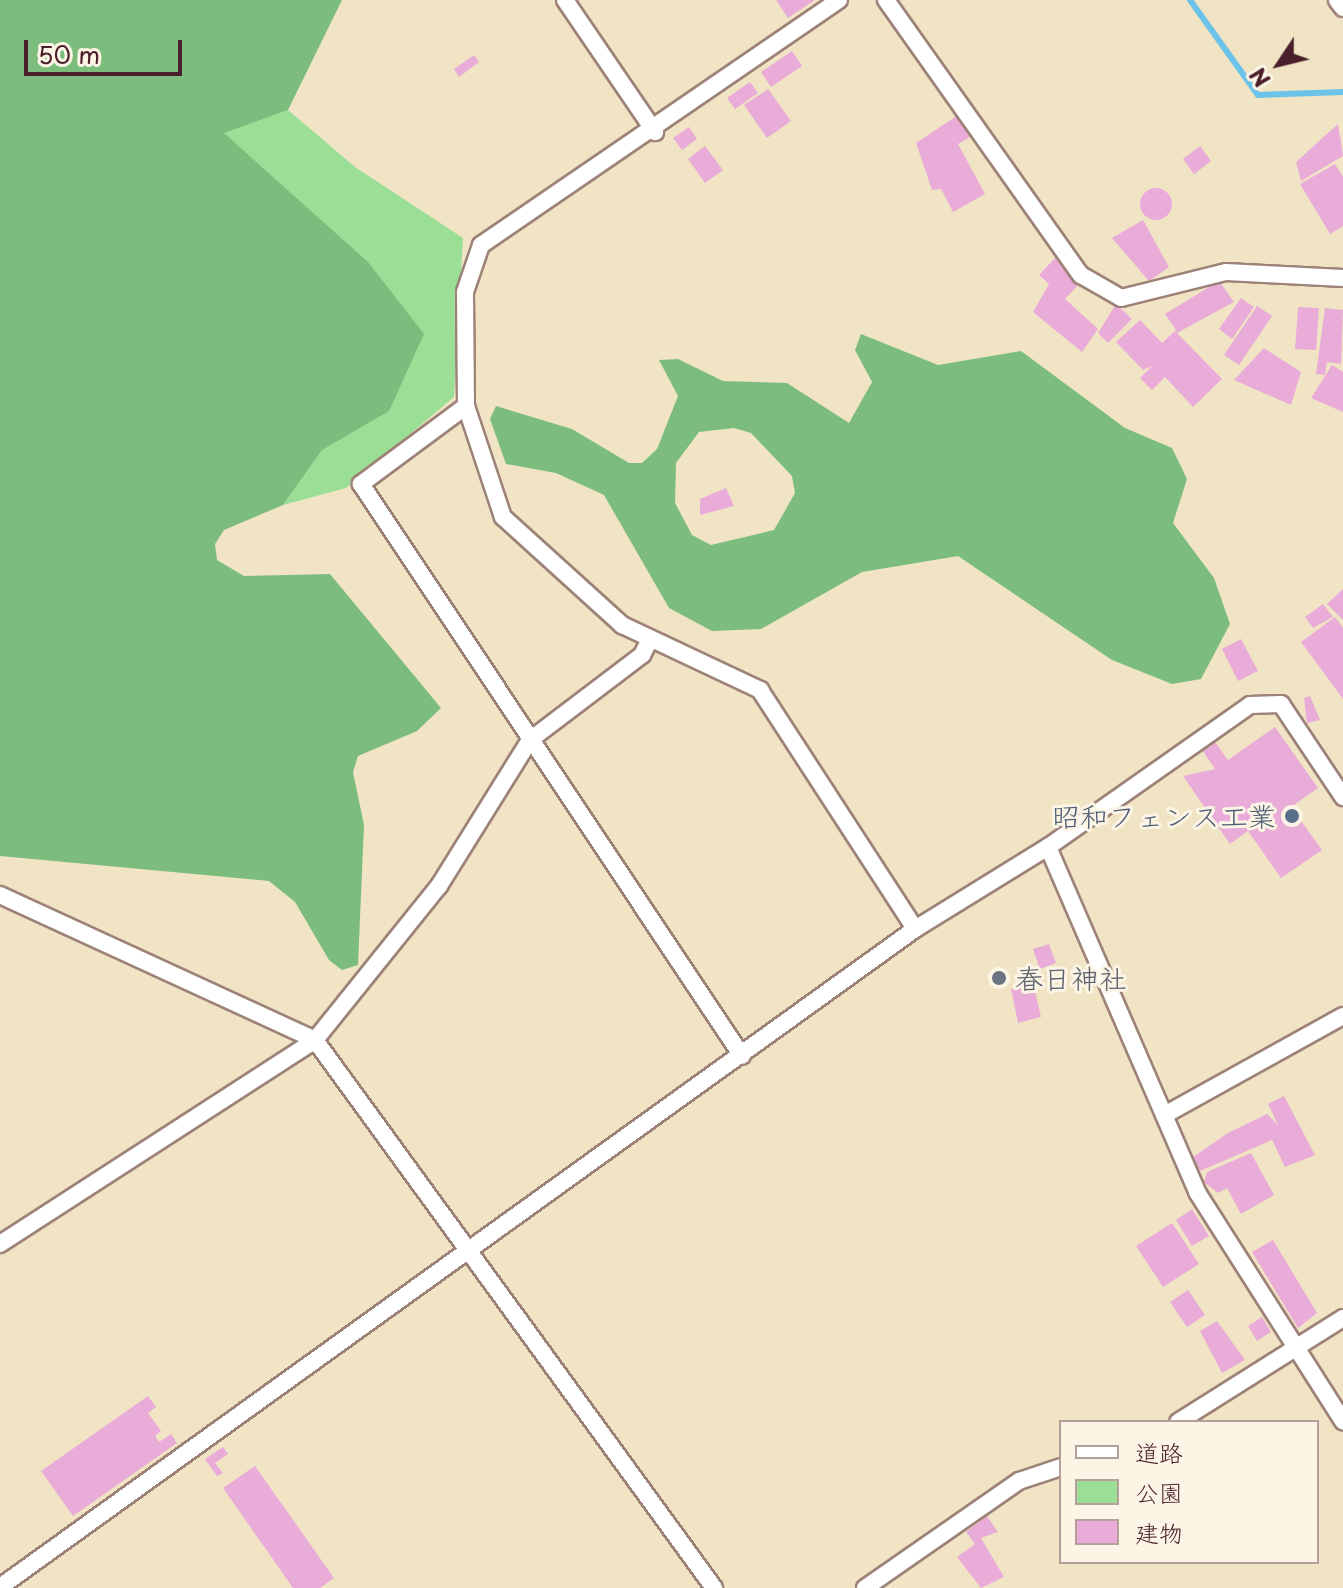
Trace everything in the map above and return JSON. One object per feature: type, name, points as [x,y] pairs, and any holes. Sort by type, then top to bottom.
[{"type":"street","points":[[565,0],[655,132]]},
{"type":"street","points":[[839,0],[655,132],[471,256],[466,406],[503,517],[558,573],[649,641],[760,690],[915,929]]},
{"type":"street","points":[[886,0],[1081,275],[1121,298],[1226,272],[1343,278]]},
{"type":"street","points":[[1337,0],[1343,8]]},
{"type":"street","points":[[466,406],[361,484],[742,1056]]},
{"type":"street","points":[[0,1244],[315,1040],[439,886],[530,740],[642,655],[649,641]]},
{"type":"street","points":[[0,1587],[474,1251],[915,929],[1048,847],[1260,700],[1281,704],[1343,797]]},
{"type":"street","points":[[1048,847],[1166,1114],[1197,1192],[1343,1421]]},
{"type":"street","points":[[0,895],[315,1040],[474,1251],[714,1588]]},
{"type":"street","points":[[1166,1114],[1343,1016]]},
{"type":"street","points":[[1181,1420],[1343,1318]]},
{"type":"street","points":[[865,1588],[1019,1481],[1059,1468]]},
{"type":"green space","points":[[0,0],[342,0],[288,110],[224,133],[368,262],[424,334],[389,411],[322,450],[283,505],[224,530],[215,544],[217,560],[244,576],[330,574],[441,708],[417,731],[358,756],[353,772],[364,825],[358,965],[342,970],[329,960],[295,902],[269,881],[0,856]]},
{"type":"green space","points":[[288,110],[355,167],[463,238],[454,397],[346,488],[283,505],[322,450],[223,132]]},
{"type":"green space","points":[[861,334],[938,365],[1021,351],[1125,428],[1172,448],[1187,479],[1173,523],[1214,578],[1230,624],[1201,679],[1172,684],[1112,660],[958,556],[862,572],[761,629],[712,631],[669,608],[604,495],[556,473],[506,464],[490,419],[496,406],[572,429],[629,463],[642,463],[657,449],[678,396],[659,360],[678,359],[723,381],[787,383],[849,423],[872,382],[855,350]],"holes":[[[734,428],[751,433],[792,476],[795,493],[774,530],[711,545],[692,535],[675,503],[676,463],[699,432]]]},
{"type":"building","points":[[776,0],[815,0],[788,18]]},
{"type":"building","points":[[792,51],[802,66],[771,87],[761,72]]},
{"type":"building","points":[[474,55],[479,62],[459,77],[454,69]]},
{"type":"building","points":[[750,82],[758,93],[735,109],[727,98]]},
{"type":"building","points":[[768,89],[791,121],[767,138],[744,105]]},
{"type":"building","points":[[958,115],[970,137],[958,144],[985,194],[953,212],[941,189],[932,190],[916,143]]},
{"type":"building","points":[[1338,124],[1343,156],[1301,181],[1296,162]]},
{"type":"building","points":[[689,127],[697,139],[682,150],[673,138]]},
{"type":"building","points":[[705,146],[723,170],[705,183],[688,159]]},
{"type":"building","points":[[1200,146],[1211,161],[1194,174],[1183,159]]},
{"type":"building","points":[[1335,164],[1343,177],[1343,226],[1330,234],[1300,184]]},
{"type":"building","points":[[1156,188],[1167,193],[1172,204],[1167,215],[1156,220],[1145,215],[1140,204],[1145,193]]},
{"type":"building","points":[[1143,220],[1169,267],[1149,281],[1112,238]]},
{"type":"building","points":[[1056,257],[1082,281],[1065,299],[1098,329],[1082,352],[1033,312],[1049,284],[1039,275]]},
{"type":"building","points":[[1219,281],[1234,302],[1177,333],[1222,379],[1193,407],[1165,377],[1152,390],[1140,378],[1152,366],[1143,370],[1116,342],[1140,320],[1162,343],[1176,330],[1165,314]]},
{"type":"building","points":[[1241,298],[1254,307],[1232,339],[1219,329]]},
{"type":"building","points":[[1116,304],[1132,319],[1108,343],[1098,333]]},
{"type":"building","points":[[1257,306],[1272,316],[1239,365],[1224,355]]},
{"type":"building","points":[[1298,307],[1319,308],[1316,350],[1295,349]]},
{"type":"building","points":[[1325,308],[1343,310],[1341,364],[1327,362],[1325,375],[1316,374]]},
{"type":"building","points":[[1264,348],[1301,372],[1291,405],[1234,380]]},
{"type":"building","points":[[1332,365],[1343,372],[1343,412],[1311,398]]},
{"type":"building","points":[[726,488],[734,506],[700,515],[700,499]]},
{"type":"building","points":[[1343,589],[1343,620],[1327,604]]},
{"type":"building","points":[[1323,604],[1333,617],[1313,628],[1305,617]]},
{"type":"building","points":[[1335,617],[1343,628],[1343,699],[1301,642]]},
{"type":"building","points":[[1241,639],[1258,671],[1238,681],[1222,649]]},
{"type":"building","points":[[1310,696],[1320,720],[1307,723],[1304,698]]},
{"type":"building","points":[[1275,727],[1318,788],[1291,807],[1322,850],[1281,878],[1248,831],[1230,844],[1183,776],[1215,769],[1203,751],[1215,742],[1228,760]]},
{"type":"building","points":[[1049,944],[1056,963],[1040,969],[1033,949]]},
{"type":"building","points":[[1033,983],[1041,1017],[1018,1023],[1011,989]]},
{"type":"building","points":[[1284,1096],[1315,1155],[1285,1167],[1272,1140],[1200,1171],[1193,1157],[1228,1133],[1267,1114],[1278,1125],[1268,1104]]},
{"type":"building","points":[[1251,1153],[1274,1195],[1241,1214],[1227,1188],[1218,1193],[1204,1182],[1207,1172]]},
{"type":"building","points":[[1192,1209],[1209,1236],[1192,1246],[1176,1220]]},
{"type":"building","points":[[1172,1223],[1199,1264],[1163,1287],[1136,1246]]},
{"type":"building","points":[[1273,1240],[1317,1313],[1298,1328],[1252,1252]]},
{"type":"building","points":[[1188,1290],[1205,1315],[1187,1327],[1170,1302]]},
{"type":"building","points":[[1262,1317],[1271,1332],[1257,1341],[1248,1326]]},
{"type":"building","points":[[1217,1321],[1245,1360],[1222,1373],[1200,1331]]},
{"type":"building","points":[[148,1396],[156,1407],[148,1413],[161,1431],[155,1436],[159,1442],[171,1434],[177,1443],[73,1516],[41,1471]]},
{"type":"building","points":[[223,1447],[228,1454],[215,1463],[223,1473],[217,1476],[205,1459]]},
{"type":"building","points":[[255,1466],[334,1578],[320,1588],[293,1588],[223,1488]]},
{"type":"building","points":[[987,1516],[998,1532],[981,1538],[1004,1577],[981,1588],[957,1557],[975,1544],[966,1532]]},
{"type":"waterway","points":[[1190,0],[1258,95],[1343,92]]},
{"type":"place","name":"昭和フェンス工業","points":[[1292,816]]},
{"type":"place","name":"春日神社","points":[[999,978]]}]
